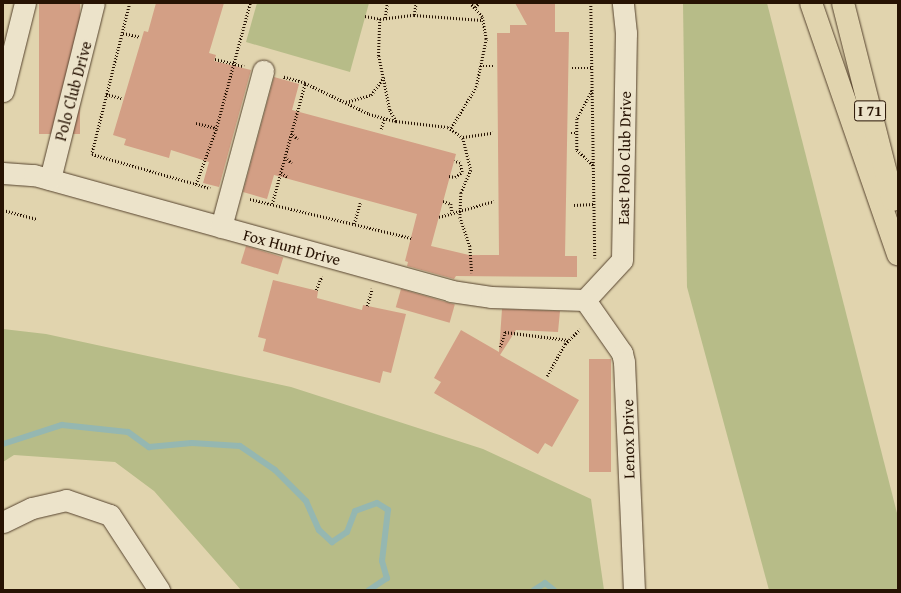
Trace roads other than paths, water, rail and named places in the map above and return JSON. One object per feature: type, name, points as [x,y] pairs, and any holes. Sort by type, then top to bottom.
[{"type":"highway","points":[[811,3],[898,254]]},
{"type":"highway","name":"I 71","points":[[843,3],[898,220]]},
{"type":"street","points":[[3,91],[25,3]]},
{"type":"street","name":"Polo Club Drive","points":[[50,179],[94,3]]},
{"type":"street","name":"East Polo Club Drive","points":[[590,296],[622,260],[626,33],[623,3]]},
{"type":"street","points":[[221,227],[263,72]]},
{"type":"street","name":"Fox Hunt Drive","points":[[3,173],[26,174],[50,179],[470,294],[491,297],[590,296]]},
{"type":"street","name":"Lenox Drive","points":[[590,296],[622,353],[624,362],[634,590]]},
{"type":"street","points":[[3,522],[32,508],[66,500],[110,515],[159,590]]},
{"type":"waterway","points":[[3,444],[62,425],[128,432],[149,447],[192,443],[240,446],[275,470],[306,501],[319,530],[332,542],[347,532],[355,511],[377,503],[388,510],[382,561],[387,578],[369,590]]},
{"type":"waterway","points":[[534,590],[545,583],[554,590]]}]
